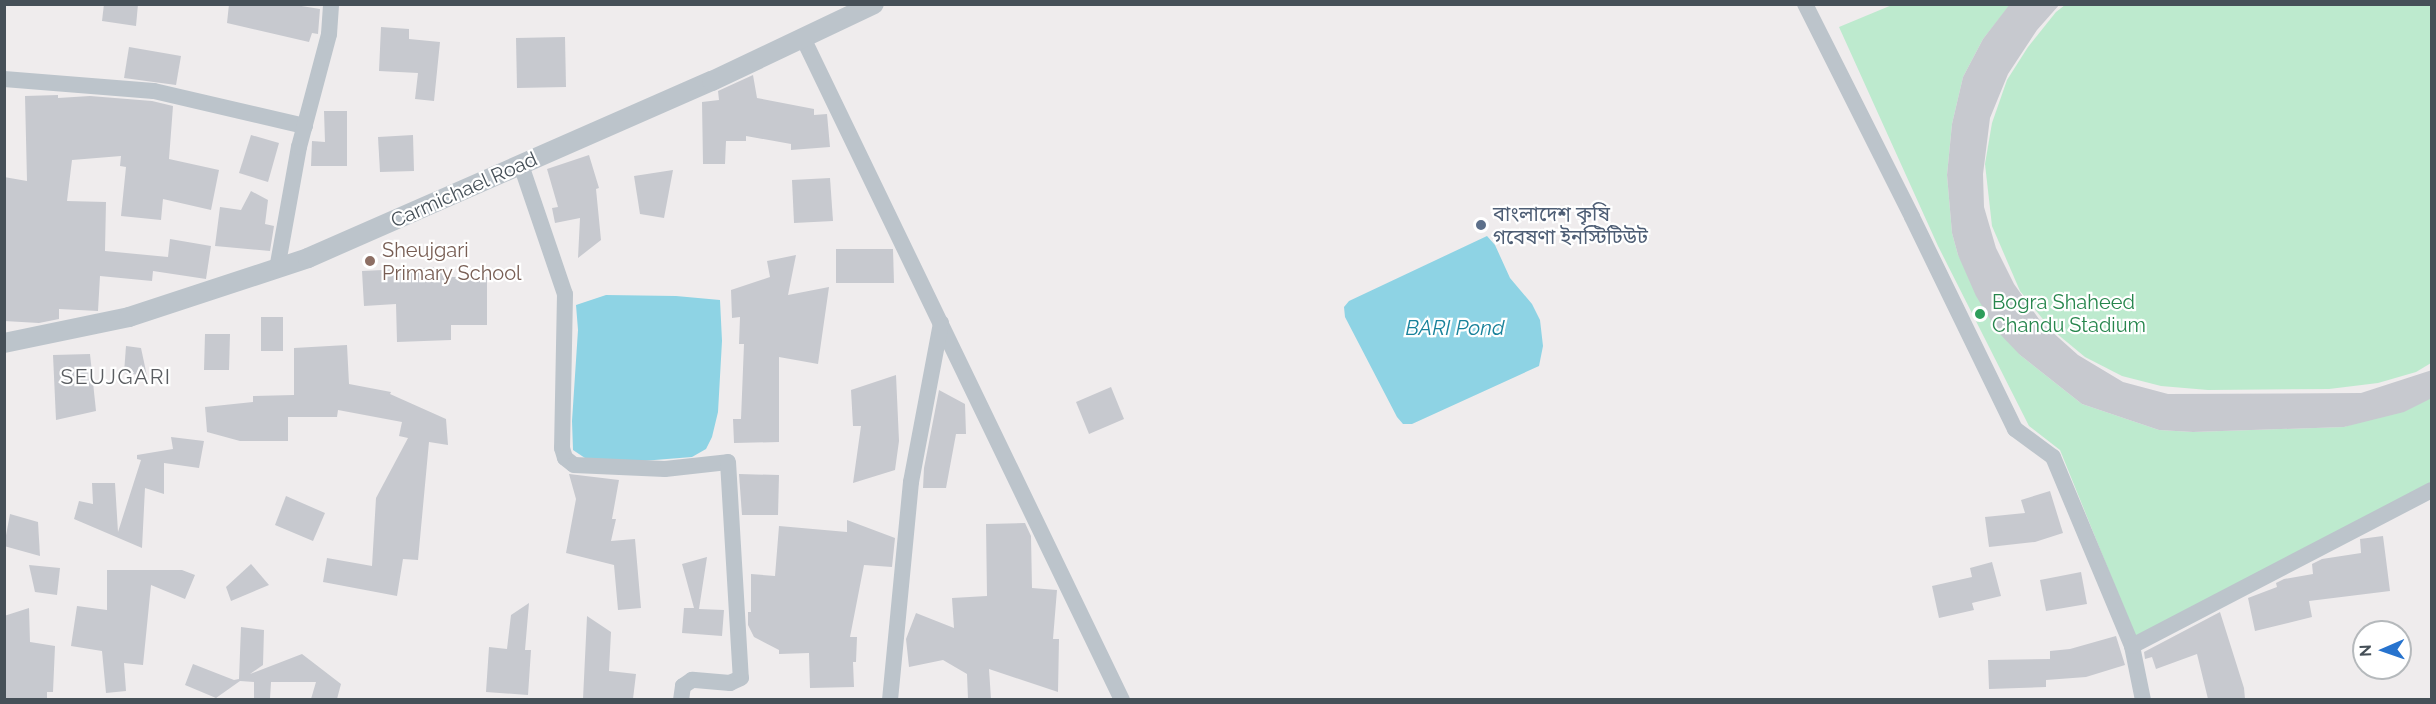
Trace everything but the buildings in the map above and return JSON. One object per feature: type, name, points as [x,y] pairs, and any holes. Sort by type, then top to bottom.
[{"type":"street","points":[[277,269],[305,126],[329,34],[331,4]]},
{"type":"street","name":"Carmichael Road","points":[[4,342],[129,317],[308,258],[521,165],[874,4]]},
{"type":"street","points":[[1805,4],[1912,217],[2014,429],[2053,457],[2132,646],[2143,699]]},
{"type":"street","points":[[803,38],[1122,699]]},
{"type":"street","points":[[4,78],[154,91],[305,126]]},
{"type":"street","points":[[521,165],[565,294],[562,448],[565,458],[574,465],[665,469],[728,462],[741,678],[730,683],[692,680],[683,686],[681,699]]},
{"type":"street","points":[[890,699],[911,482],[941,323]]},
{"type":"street","points":[[2132,646],[2432,490]]},
{"type":"green space","name":"Bogra Shaheed Chandu Stadium","points":[[1892,5],[2010,5],[1983,39],[1963,77],[1952,124],[1947,175],[1952,233],[1958,255],[2020,355],[2082,404],[2159,430],[2193,432],[2344,427],[2431,398],[2431,482],[2136,638],[2060,450],[2029,426],[1938,246],[1839,27]]},
{"type":"green space","points":[[2065,5],[2431,5],[2431,363],[2416,372],[2378,383],[2329,389],[2208,390],[2161,386],[2122,376],[2085,357],[2050,328],[2020,291],[1992,226],[1985,164],[1992,123],[2007,80],[2028,47],[2056,12]]},
{"type":"water","name":"BARI Pond","points":[[1487,236],[1495,245],[1510,278],[1532,304],[1540,320],[1543,346],[1539,366],[1412,424],[1403,424],[1397,417],[1345,317],[1344,307],[1349,301]]},
{"type":"water","points":[[606,295],[676,296],[720,300],[722,341],[718,412],[712,437],[706,449],[692,457],[617,463],[588,460],[573,450],[572,421],[578,330],[576,305]]},
{"type":"place","name":"বাংলাদেশ কৃষি গবেষণা ইনস্টিটিউট","points":[[1481,225]]},
{"type":"place","name":"Sheujgari Primary School","points":[[370,261]]},
{"type":"place","name":"Bogra Shaheed Chandu Stadium","points":[[1980,314]]},
{"type":"district","name":"SEUJGARI","points":[[116,377]]}]
